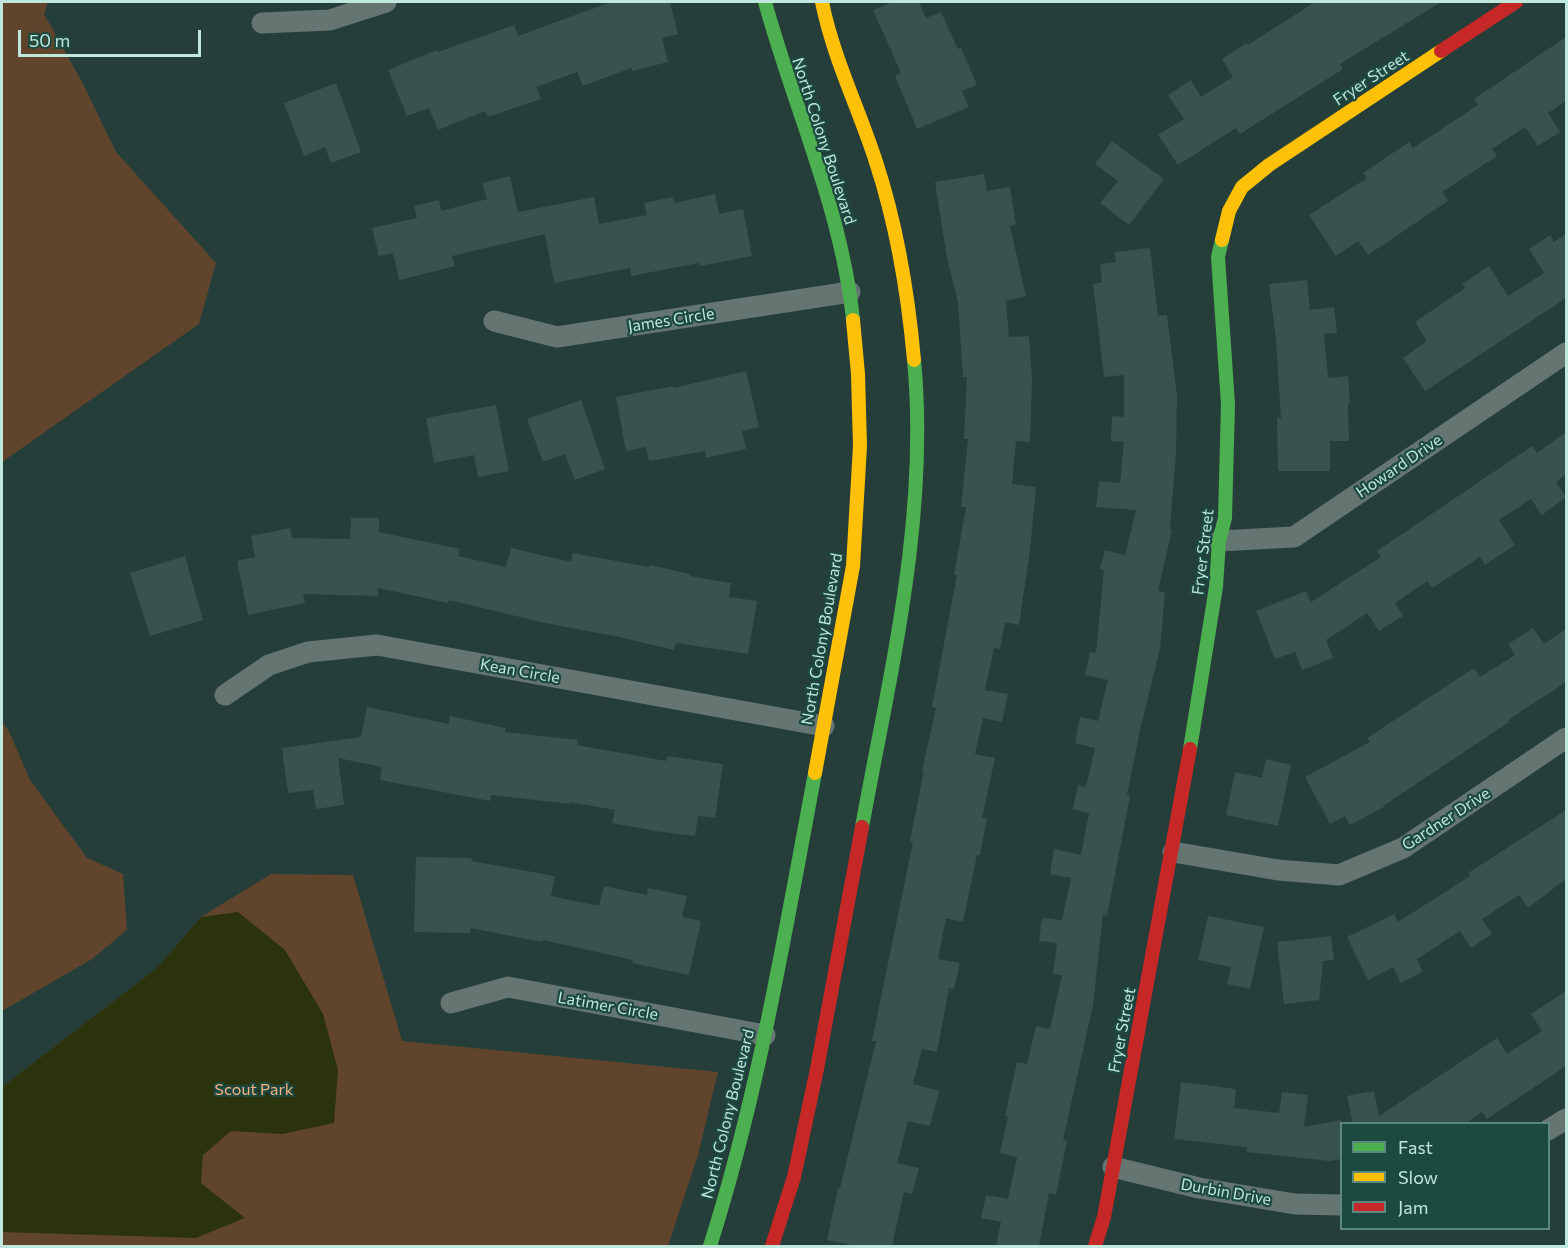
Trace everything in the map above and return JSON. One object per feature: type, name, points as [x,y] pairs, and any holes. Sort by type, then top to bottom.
[{"type":"street","points":[[262,23],[330,20],[386,2]]},
{"type":"street","name":"North Colony Boulevard","points":[[710,1246],[724,1202],[765,1035],[824,726],[853,566],[860,446],[858,374],[850,292],[832,210],[780,57],[765,2]]},
{"type":"street","points":[[772,1246],[794,1177],[818,1070],[905,592],[918,451],[916,370],[904,272],[883,182],[827,26],[822,2]]},
{"type":"street","name":"Fryer Street","points":[[1095,1246],[1104,1217],[1173,852],[1216,587],[1219,541],[1225,518],[1228,404],[1222,346],[1218,257],[1229,211],[1242,188],[1269,165],[1516,2]]},
{"type":"street","name":"James Circle","points":[[494,321],[557,337],[850,292]]},
{"type":"street","name":"Howard Drive","points":[[1219,541],[1294,537],[1566,353]]},
{"type":"street","name":"Kean Circle","points":[[225,695],[269,665],[308,652],[377,645],[824,726]]},
{"type":"street","name":"Gardner Drive","points":[[1173,852],[1278,870],[1339,875],[1402,848],[1566,738]]},
{"type":"street","name":"Latimer Circle","points":[[451,1003],[508,987],[765,1035]]},
{"type":"street","points":[[1550,1129],[1566,1119]]},
{"type":"street","name":"Durbin Drive","points":[[1113,1167],[1210,1190],[1295,1204],[1340,1205]]},
{"type":"green space","points":[[2,2],[48,2],[44,14],[82,82],[116,152],[216,263],[199,324],[2,462]]},
{"type":"green space","points":[[2,722],[9,731],[30,780],[87,858],[123,874],[127,930],[92,959],[2,1011]]},
{"type":"green space","name":"Scout Park","points":[[271,874],[353,875],[402,1041],[718,1072],[698,1155],[668,1246],[2,1246],[2,1087],[157,968],[201,917]]},
{"type":"shaded area","points":[[238,912],[285,950],[323,1014],[338,1070],[334,1123],[282,1134],[231,1131],[203,1155],[201,1183],[245,1218],[196,1238],[2,1232],[2,1087],[157,968],[201,917]]},
{"type":"building","points":[[611,2],[670,2],[678,34],[662,38],[668,62],[632,71],[631,68],[583,86],[577,72],[536,87],[541,99],[488,117],[485,111],[438,130],[429,108],[407,116],[388,70],[437,50],[438,52],[514,25],[518,36]]},
{"type":"building","points":[[893,2],[919,2],[926,18],[941,12],[958,49],[961,48],[977,85],[962,91],[969,107],[917,129],[895,76],[901,73],[873,10]]},
{"type":"building","points":[[1315,2],[1441,2],[1340,64],[1343,69],[1240,134],[1236,128],[1178,165],[1158,135],[1184,119],[1168,95],[1191,80],[1201,97],[1233,77],[1222,59]]},
{"type":"building","points":[[1566,37],[1566,101],[1548,113],[1560,132],[1538,146],[1525,127],[1492,149],[1497,156],[1442,192],[1448,201],[1368,255],[1358,241],[1336,256],[1309,215],[1367,178],[1363,173],[1409,142],[1413,148],[1478,105],[1474,99]]},
{"type":"building","points":[[336,83],[361,152],[331,163],[325,147],[304,156],[284,103]]},
{"type":"building","points":[[1112,141],[1164,179],[1129,225],[1100,203],[1118,181],[1095,164]]},
{"type":"building","points":[[984,174],[987,191],[1010,187],[1016,225],[1010,226],[1026,296],[1006,301],[1009,337],[1029,336],[1032,381],[1030,442],[1016,441],[1012,484],[1036,487],[1030,550],[1019,625],[1005,622],[1000,649],[994,648],[985,690],[1008,694],[1002,722],[983,718],[975,754],[995,758],[982,818],[987,819],[980,855],[977,855],[963,922],[946,918],[938,959],[960,963],[954,989],[949,988],[937,1052],[922,1049],[913,1084],[939,1091],[930,1126],[908,1121],[897,1163],[919,1168],[912,1194],[904,1192],[892,1246],[856,1246],[827,1240],[876,1041],[872,1041],[913,842],[910,841],[936,708],[932,707],[957,575],[954,575],[966,507],[961,507],[968,439],[964,439],[967,377],[963,377],[958,302],[947,258],[935,182]]},
{"type":"building","points":[[510,176],[518,212],[594,197],[599,224],[647,215],[644,203],[673,197],[674,203],[715,194],[719,214],[743,209],[752,256],[631,276],[630,268],[554,283],[545,234],[452,256],[455,266],[399,280],[393,253],[379,256],[372,228],[417,218],[414,206],[439,200],[441,211],[487,199],[482,183]]},
{"type":"building","points":[[1566,234],[1566,298],[1425,391],[1403,358],[1427,341],[1415,322],[1465,288],[1462,284],[1489,266],[1508,296],[1544,273],[1529,249],[1550,235],[1554,242]]},
{"type":"building","points":[[1150,248],[1158,316],[1167,315],[1177,395],[1176,452],[1170,529],[1172,530],[1158,591],[1165,592],[1160,649],[1127,795],[1130,796],[1107,916],[1103,915],[1093,1005],[1063,1140],[1067,1141],[1056,1195],[1049,1193],[1039,1246],[996,1246],[1001,1222],[981,1218],[986,1195],[1008,1199],[1017,1157],[1000,1153],[1008,1117],[1005,1116],[1017,1062],[1027,1064],[1036,1026],[1050,1029],[1062,975],[1053,974],[1057,943],[1039,941],[1042,918],[1062,920],[1071,878],[1050,874],[1054,849],[1081,855],[1089,813],[1073,809],[1078,785],[1086,787],[1095,748],[1075,743],[1080,717],[1098,721],[1108,680],[1085,675],[1090,652],[1096,653],[1104,570],[1100,569],[1105,550],[1125,555],[1136,510],[1096,507],[1099,481],[1120,483],[1124,442],[1111,441],[1112,416],[1124,417],[1124,375],[1104,377],[1093,284],[1102,282],[1100,264],[1116,262],[1115,252]]},
{"type":"building","points":[[1307,280],[1310,310],[1334,307],[1337,333],[1324,334],[1328,378],[1348,376],[1349,441],[1330,441],[1330,471],[1278,471],[1277,418],[1281,418],[1276,339],[1269,284]]},
{"type":"building","points":[[746,371],[759,427],[742,431],[746,449],[706,458],[705,451],[649,461],[646,447],[626,451],[616,397],[673,386],[673,388]]},
{"type":"building","points":[[581,400],[605,469],[575,480],[565,454],[543,462],[527,419]]},
{"type":"building","points":[[496,405],[509,471],[478,477],[474,455],[434,463],[426,418]]},
{"type":"building","points":[[1566,432],[1566,474],[1556,482],[1566,497],[1542,515],[1531,499],[1499,520],[1515,545],[1485,565],[1480,557],[1432,588],[1427,581],[1395,603],[1403,616],[1379,631],[1367,613],[1326,640],[1333,658],[1302,670],[1295,652],[1275,659],[1256,611],[1306,591],[1311,602],[1381,557],[1377,551],[1532,446],[1537,453]]},
{"type":"building","points":[[351,518],[379,518],[379,532],[460,549],[458,556],[506,567],[511,548],[571,562],[573,553],[649,567],[650,565],[690,574],[690,576],[731,583],[729,597],[757,601],[748,654],[676,643],[674,650],[449,600],[448,603],[378,588],[378,596],[303,594],[305,603],[248,615],[237,561],[255,557],[251,536],[290,528],[292,538],[350,539]]},
{"type":"building","points":[[185,556],[203,620],[150,636],[130,573]]},
{"type":"building","points":[[1533,628],[1544,644],[1566,629],[1566,682],[1384,807],[1350,825],[1345,816],[1330,824],[1305,777],[1370,742],[1367,738],[1474,668],[1480,677],[1515,655],[1508,644]]},
{"type":"building","points":[[367,707],[449,724],[450,716],[505,728],[505,732],[578,740],[577,745],[666,761],[667,756],[723,764],[715,818],[698,816],[695,836],[655,831],[612,823],[615,810],[570,802],[570,804],[491,795],[490,801],[380,780],[382,767],[338,758],[344,805],[316,809],[313,790],[288,793],[282,748],[361,737]]},
{"type":"building","points":[[1266,759],[1291,765],[1278,826],[1226,815],[1235,772],[1262,778]]},
{"type":"building","points":[[1566,810],[1566,879],[1528,908],[1519,895],[1482,919],[1492,934],[1471,948],[1460,931],[1417,959],[1423,972],[1401,983],[1393,967],[1368,980],[1347,937],[1394,914],[1398,922],[1470,876],[1468,873]]},
{"type":"building","points":[[416,857],[472,858],[471,861],[555,876],[551,896],[599,906],[604,886],[647,895],[648,888],[687,896],[682,917],[701,921],[689,975],[543,940],[542,942],[470,928],[470,933],[414,932]]},
{"type":"building","points":[[1208,916],[1264,927],[1250,989],[1227,984],[1231,967],[1198,960]]},
{"type":"building","points":[[1331,936],[1334,960],[1323,961],[1319,1000],[1284,1004],[1277,942]]},
{"type":"building","points":[[1566,991],[1566,1066],[1487,1119],[1482,1112],[1468,1122],[1353,1122],[1347,1096],[1374,1091],[1379,1116],[1497,1038],[1507,1054],[1542,1031],[1531,1014]]},
{"type":"building","points":[[1181,1082],[1236,1089],[1234,1108],[1279,1113],[1282,1092],[1308,1095],[1304,1127],[1341,1120],[1340,1159],[1330,1161],[1247,1152],[1247,1147],[1174,1139]]},
{"type":"traffic: fast","points":[[765,2],[828,199],[839,239],[853,320]]},
{"type":"traffic: fast","points":[[1190,749],[1216,587],[1219,541],[1225,518],[1228,404],[1218,257],[1222,240]]},
{"type":"traffic: fast","points":[[862,827],[895,653],[912,536],[917,419],[914,360]]},
{"type":"traffic: fast","points":[[710,1246],[757,1071],[782,952],[815,773]]},
{"type":"traffic: slow","points":[[822,2],[833,43],[869,142],[890,211],[905,285],[914,360]]},
{"type":"traffic: slow","points":[[1222,240],[1229,211],[1242,187],[1269,165],[1441,51]]},
{"type":"traffic: slow","points":[[815,773],[853,566],[860,446],[858,374],[853,320]]},
{"type":"traffic: jam","points":[[1441,51],[1516,2]]},
{"type":"traffic: jam","points":[[1095,1246],[1104,1217],[1190,749]]},
{"type":"traffic: jam","points":[[772,1246],[794,1177],[817,1069],[862,827]]}]
